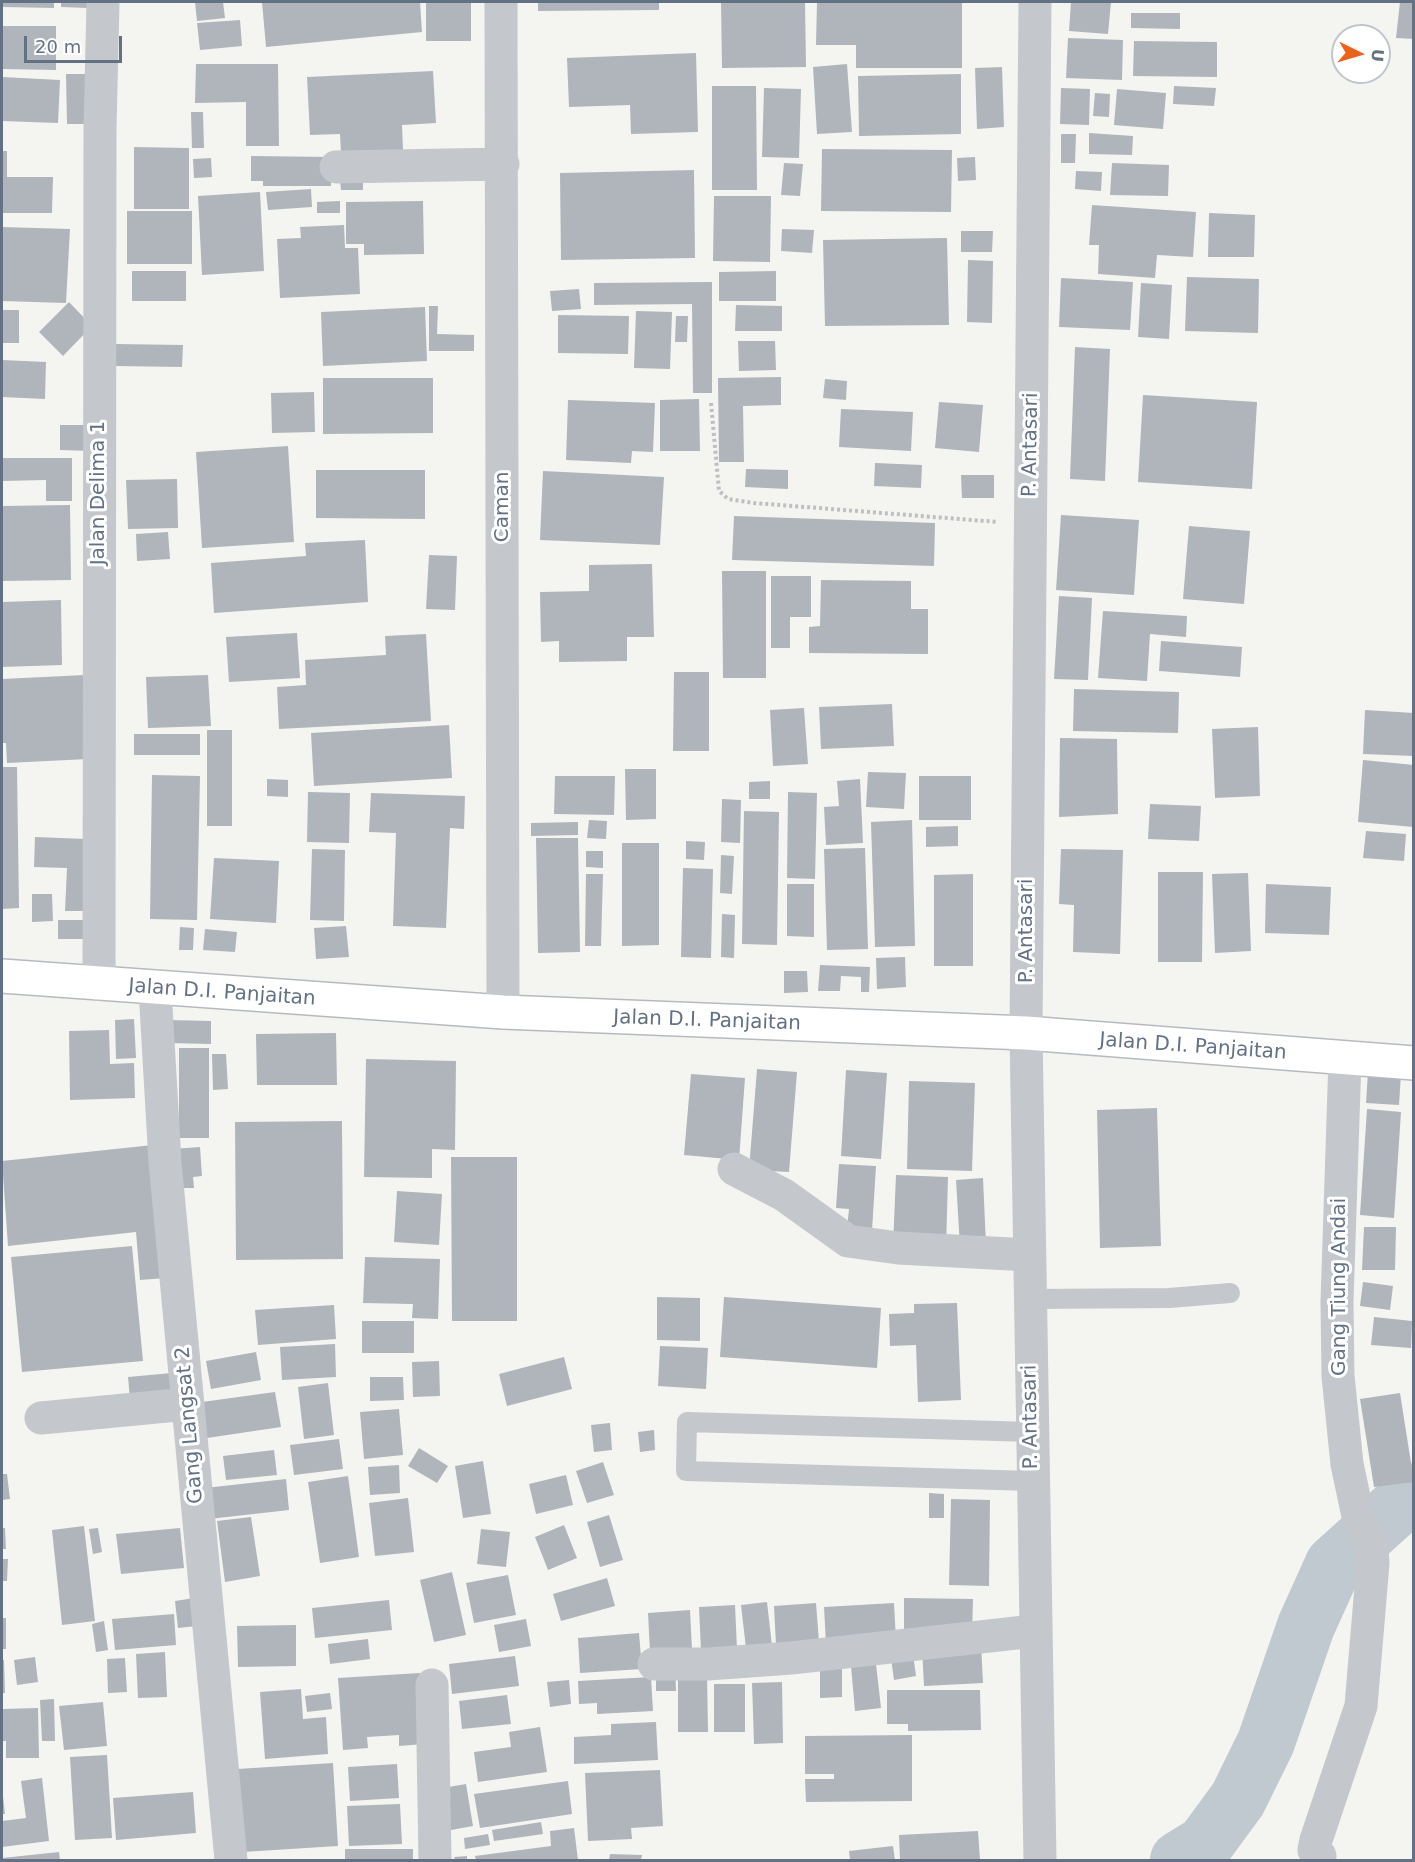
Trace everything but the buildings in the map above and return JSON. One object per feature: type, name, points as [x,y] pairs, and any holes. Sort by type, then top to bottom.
[{"type":"street","name":"Jalan Delima 1","points":[[99,984],[99,153],[103,2]]},
{"type":"street","name":"Caman","points":[[501,2],[503,1012]]},
{"type":"street","name":"P. Antasari","points":[[1035,2],[1026,1034],[1034,1631],[1040,1860]]},
{"type":"street","points":[[336,167],[503,164]]},
{"type":"street","name":"Jalan D.I. Panjaitan","points":[[2,976],[155,989],[503,1012],[1026,1034],[1413,1063]]},
{"type":"street","name":"Gang Langsat 2","points":[[155,989],[165,1162],[231,1860]]},
{"type":"street","name":"Gang Tiung Andai","points":[[1320,1856],[1314,1850],[1316,1840],[1361,1706],[1373,1563],[1342,1427],[1338,1376],[1337,1302],[1345,1058]]},
{"type":"street","points":[[734,1169],[784,1195],[848,1240],[898,1248],[1029,1255]]},
{"type":"street","points":[[41,1418],[188,1404]]},
{"type":"street","points":[[654,1664],[708,1664],[791,1659],[1034,1631]]},
{"type":"street","points":[[432,1685],[435,1860]]},
{"type":"lane","points":[[1030,1299],[1168,1298],[1230,1293]]},
{"type":"lane","points":[[1032,1432],[687,1422],[686,1471],[1032,1481]]},
{"type":"path","points":[[711,403],[719,491],[728,499],[754,503],[1030,524]]},
{"type":"waterway","points":[[1179,1860],[1205,1844],[1238,1799],[1266,1742],[1306,1626],[1334,1564],[1414,1492]]}]
